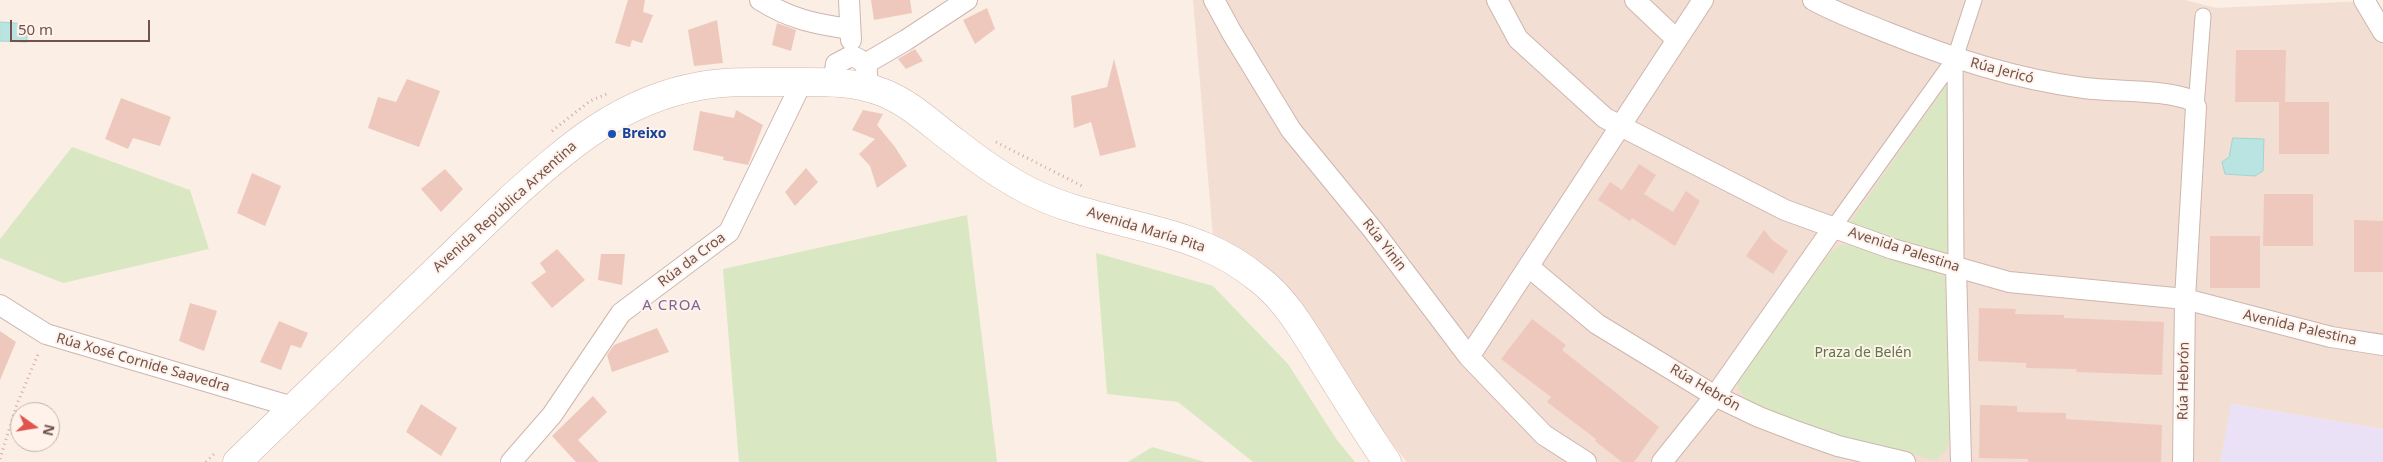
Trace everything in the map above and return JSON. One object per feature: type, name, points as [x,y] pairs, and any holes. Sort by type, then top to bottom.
[{"type":"main road","name":"Avenida República Arxentina","points":[[237,462],[511,198],[555,159],[600,124],[637,105],[700,86],[740,82],[833,83],[861,69]]},
{"type":"main road","name":"Avenida María Pita","points":[[861,69],[1008,180],[1035,194],[1204,247],[1227,257],[1262,280],[1296,319],[1363,428],[1387,462]]},
{"type":"street","points":[[760,0],[780,13],[812,24],[850,29]]},
{"type":"street","points":[[849,0],[850,29],[861,69],[967,0]]},
{"type":"street","name":"Rúa Yinin","points":[[1214,0],[1291,130],[1373,230],[1469,358],[1544,434],[1586,462]]},
{"type":"street","name":"Avenida Palestina","points":[[1497,0],[1518,38],[1605,118],[1785,210],[1893,249],[2009,282],[2185,299],[2331,337],[2383,345]]},
{"type":"street","points":[[1634,0],[1676,39]]},
{"type":"street","points":[[1469,358],[1703,0]]},
{"type":"street","name":"Rúa Jericó","points":[[1813,0],[1828,9],[1981,67],[2033,80],[2085,88],[2186,98],[2193,101],[2196,107]]},
{"type":"street","points":[[1662,462],[1715,396],[1955,58],[1974,0]]},
{"type":"street","points":[[2364,0],[2383,32]]},
{"type":"street","points":[[2185,299],[2203,16]]},
{"type":"street","points":[[1955,58],[1956,267],[1961,462]]},
{"type":"street","name":"Rúa da Croa","points":[[511,462],[552,415],[622,313],[729,232],[802,82]]},
{"type":"street","name":"Rúa Hebrón","points":[[1529,267],[1597,324],[1715,396],[1759,417],[1838,446],[1905,462]]},
{"type":"street","name":"Rúa Hebrón","points":[[2183,462],[2185,299]]},
{"type":"street","name":"Rúa Xosé Cornide Saavedra","points":[[0,304],[46,334],[293,408]]},
{"type":"path","points":[[0,459],[17,404],[46,334]]},
{"type":"shaded area","points":[[1193,0],[2185,0],[2216,8],[2365,1],[2383,32],[2383,429],[2232,404],[2220,462],[1407,462],[1342,372],[1213,237]]},
{"type":"shaded area","points":[[2231,404],[2383,429],[2383,462],[2220,462]]},
{"type":"green space","points":[[1947,85],[1949,255],[1849,224]]},
{"type":"green space","points":[[72,147],[190,190],[209,249],[63,283],[0,258],[0,239]]},
{"type":"green space","points":[[967,215],[997,462],[739,462],[723,269]]},
{"type":"green space","name":"Praza de Belén","points":[[1841,245],[1854,245],[1945,276],[1950,435],[1946,451],[1935,460],[1844,437],[1749,403],[1738,388],[1739,377],[1830,253]]},
{"type":"green space","points":[[1096,253],[1213,286],[1288,364],[1337,440],[1355,462],[1253,462],[1178,402],[1107,394]]},
{"type":"green space","points":[[1152,447],[1205,462],[1128,462]]},
{"type":"water","points":[[0,22],[27,24],[27,42],[0,41]]},
{"type":"water","points":[[2233,138],[2264,139],[2263,171],[2255,176],[2225,174],[2222,162],[2229,157]]},
{"type":"building","points":[[628,0],[645,0],[643,12],[653,15],[642,43],[632,40],[630,47],[615,43]]},
{"type":"building","points":[[871,0],[910,0],[912,13],[874,20]]},
{"type":"building","points":[[987,8],[995,29],[975,44],[963,20]]},
{"type":"building","points":[[717,20],[723,63],[694,66],[688,30]]},
{"type":"building","points":[[777,23],[796,30],[791,51],[772,45]]},
{"type":"building","points":[[915,49],[923,61],[906,69],[898,59]]},
{"type":"building","points":[[2236,50],[2286,50],[2285,102],[2329,102],[2329,154],[2279,154],[2279,102],[2235,102]]},
{"type":"building","points":[[1114,59],[1136,147],[1100,156],[1091,122],[1074,128],[1071,96],[1107,87]]},
{"type":"building","points":[[407,79],[440,91],[419,147],[368,128],[378,97],[396,102]]},
{"type":"building","points":[[121,98],[171,117],[160,146],[133,138],[128,149],[105,139]]},
{"type":"building","points":[[736,110],[763,125],[748,165],[723,160],[724,157],[693,150],[700,111],[734,118]]},
{"type":"building","points":[[863,110],[883,114],[877,125],[895,147],[907,166],[877,188],[870,166],[859,154],[875,139],[852,130]]},
{"type":"building","points":[[1639,164],[1656,175],[1644,194],[1673,212],[1686,191],[1700,201],[1675,246],[1632,218],[1630,221],[1598,200],[1610,182],[1622,190]]},
{"type":"building","points":[[806,168],[818,182],[795,206],[785,192]]},
{"type":"building","points":[[445,169],[463,189],[441,212],[421,189]]},
{"type":"building","points":[[252,173],[281,186],[265,226],[237,213]]},
{"type":"building","points":[[2264,194],[2313,194],[2313,246],[2263,246]]},
{"type":"building","points":[[2354,220],[2383,221],[2383,272],[2354,272]]},
{"type":"building","points":[[1764,230],[1772,240],[1788,251],[1773,274],[1746,256]]},
{"type":"building","points":[[2210,236],[2260,236],[2260,288],[2210,288]]},
{"type":"building","points":[[557,249],[585,280],[552,308],[531,283],[546,272],[540,263]]},
{"type":"building","points":[[601,254],[625,254],[622,285],[598,280]]},
{"type":"building","points":[[190,303],[217,311],[204,351],[179,341]]},
{"type":"building","points":[[1979,308],[2016,309],[2015,314],[2064,315],[2064,318],[2164,322],[2162,375],[2076,372],[2077,369],[2026,368],[2026,363],[1978,361]]},
{"type":"building","points":[[1532,319],[1566,345],[1562,350],[1659,427],[1634,462],[1622,462],[1595,441],[1596,439],[1547,402],[1551,397],[1501,359]]},
{"type":"building","points":[[279,321],[308,333],[301,348],[291,345],[281,370],[260,362]]},
{"type":"building","points":[[657,328],[669,352],[612,372],[607,355],[614,345]]},
{"type":"building","points":[[0,331],[16,342],[0,380]]},
{"type":"building","points":[[593,396],[607,412],[578,440],[599,462],[576,462],[552,436]]},
{"type":"building","points":[[421,404],[457,428],[441,456],[406,432]]},
{"type":"building","points":[[1980,405],[2017,406],[2017,412],[2066,413],[2066,419],[2162,425],[2161,462],[2028,462],[2028,459],[1979,458]]},
{"type":"place","name":"Breixo","points":[[612,134]]},
{"type":"district","name":"A CROA","points":[[672,306]]}]
